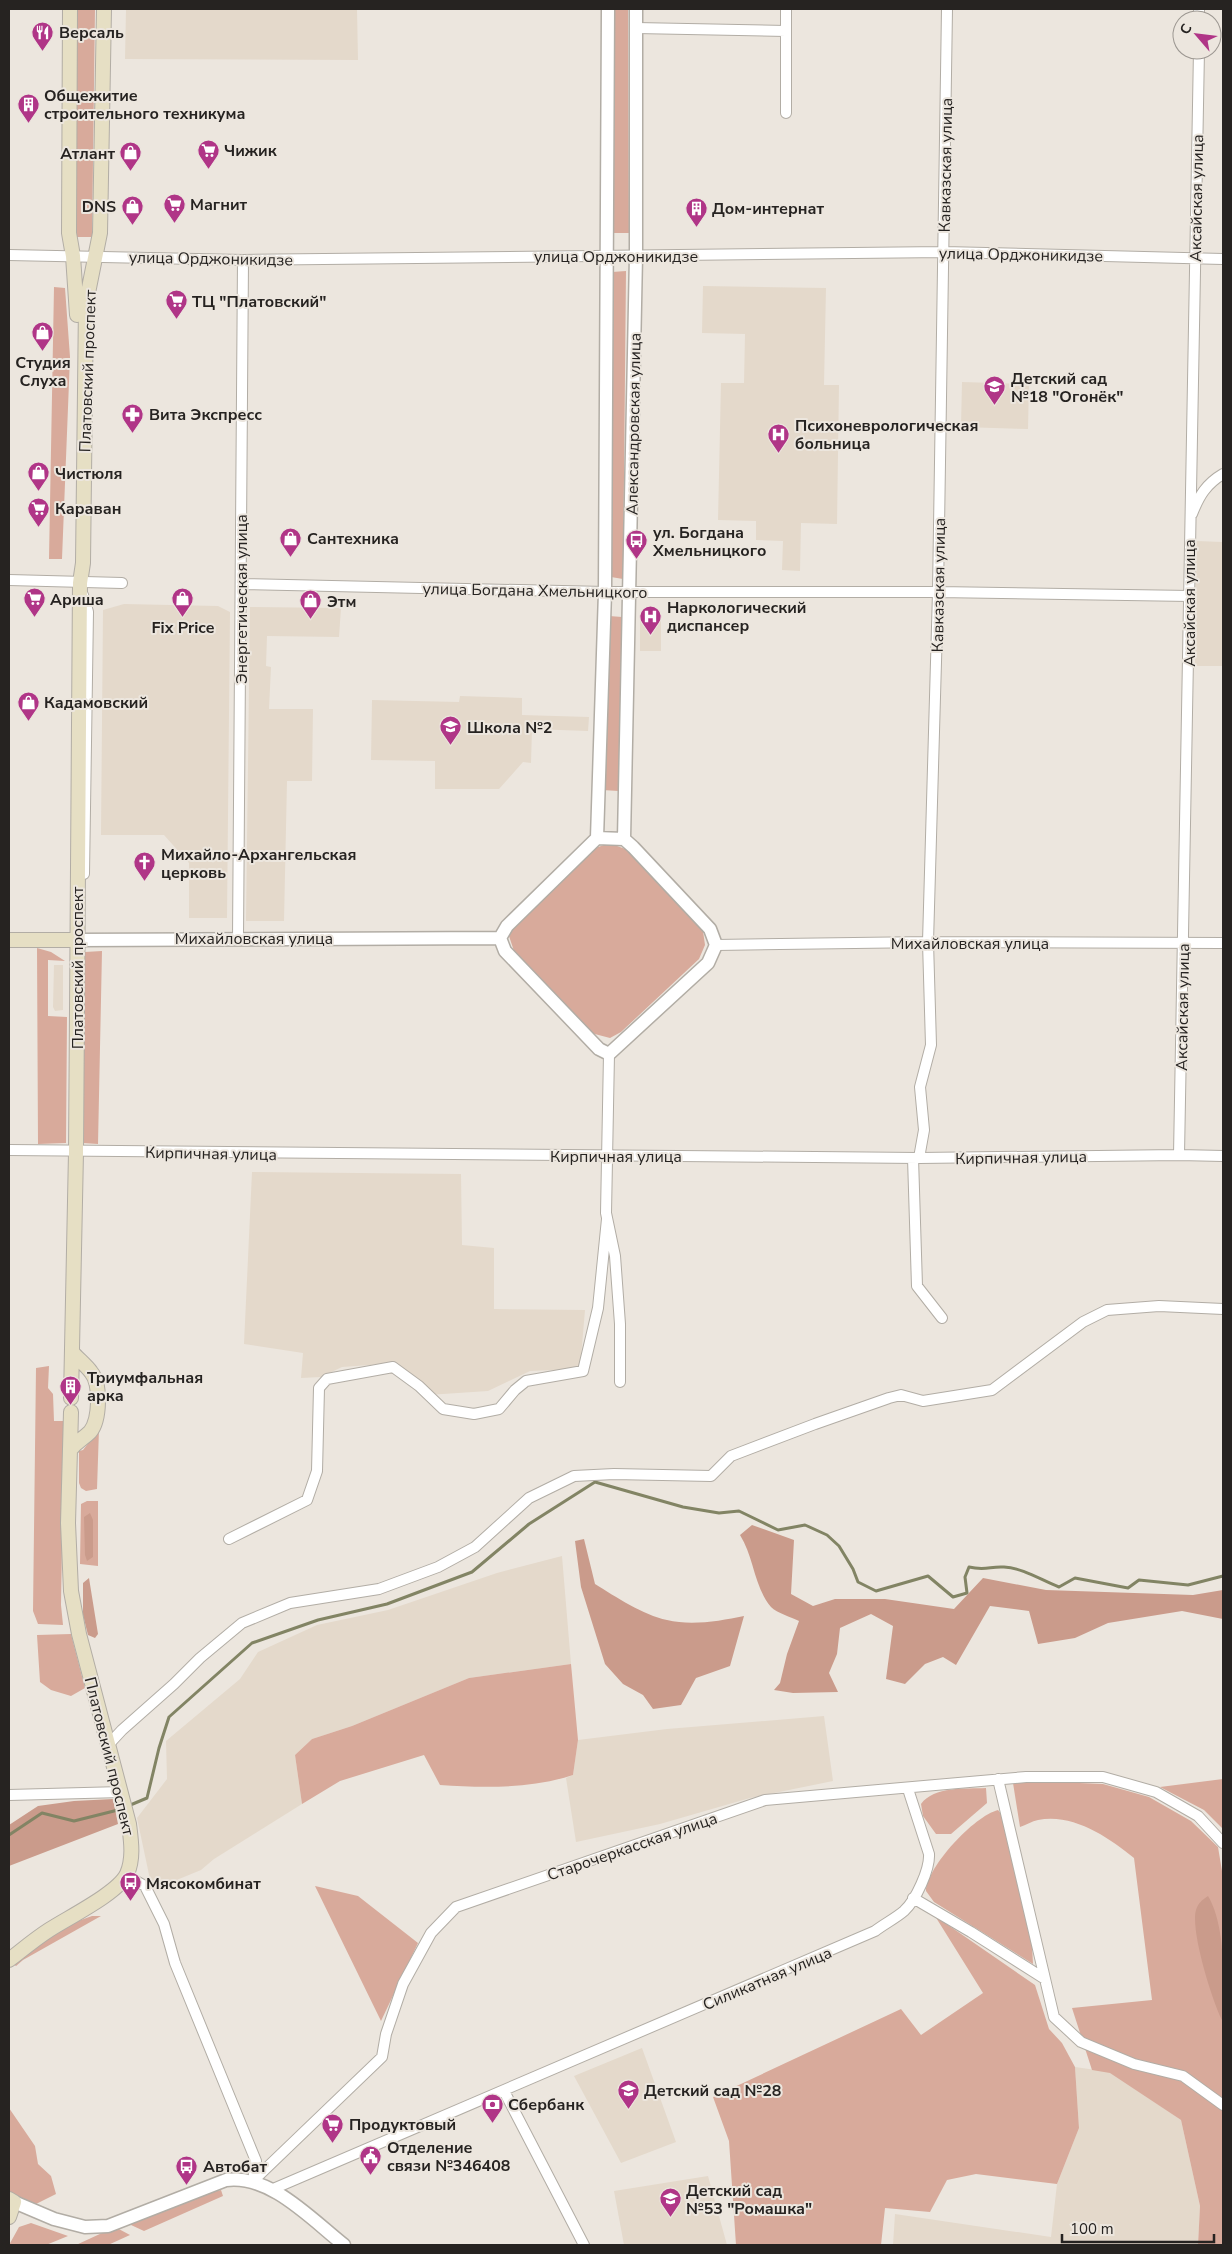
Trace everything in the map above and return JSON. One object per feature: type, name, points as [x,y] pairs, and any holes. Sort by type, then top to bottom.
[{"type":"main road","name":"Платовский проспект","points":[[70,9],[69,233],[78,301],[76,560],[80,583]]},
{"type":"main road","name":"Платовский проспект","points":[[104,9],[100,233],[86,303],[83,563],[80,583],[76,1152],[68,1524],[71,1591],[79,1634],[129,1824],[131,1849],[130,1866],[126,1876]]},
{"type":"main road","name":"Михайловская улица","points":[[9,940],[76,940]]},
{"type":"main road","points":[[70,1450],[77,1440],[89,1432],[97,1421],[98,1397],[92,1373],[72,1352]]},
{"type":"main road","points":[[9,1960],[47,1931],[116,1888],[126,1876]]},
{"type":"main road","points":[[9,2217],[11,2200]]},
{"type":"street","name":"Александровская улица","points":[[597,838],[605,592],[608,9]]},
{"type":"street","name":"Александровская улица","points":[[624,839],[636,256],[636,9]]},
{"type":"street","points":[[786,9],[786,113]]},
{"type":"street","name":"Кавказская улица","points":[[942,1318],[917,1286],[916,1158],[924,1130],[920,1087],[931,1045],[928,942],[938,592],[946,9]]},
{"type":"street","points":[[636,28],[786,31]]},
{"type":"street","name":"Аксайская улица","points":[[1179,1155],[1196,258],[1198,60]]},
{"type":"street","name":"улица Орджоникидзе","points":[[9,255],[243,260],[944,252],[1223,259]]},
{"type":"street","name":"Энергетическая улица","points":[[238,938],[243,260]]},
{"type":"street","points":[[1190,520],[1201,492],[1214,479],[1223,474]]},
{"type":"street","points":[[9,580],[122,584]]},
{"type":"street","name":"улица Богдана Хмельницкого","points":[[241,584],[605,592],[938,592],[1190,596]]},
{"type":"street","points":[[229,1539],[307,1500],[317,1471],[319,1388],[326,1379],[393,1367],[419,1386],[442,1408],[474,1414],[499,1409],[515,1390],[526,1381],[583,1371],[598,1308],[607,1219],[609,1054],[708,963],[716,945],[710,929],[624,839],[597,838],[506,926],[500,938],[505,951],[524,972],[599,1049],[609,1054]]},
{"type":"street","name":"Михайловская улица","points":[[76,940],[500,938]]},
{"type":"street","name":"Михайловская улица","points":[[716,945],[928,942],[1223,943]]},
{"type":"street","name":"Кирпичная улица","points":[[9,1150],[916,1158],[1223,1156]]},
{"type":"street","points":[[607,1219],[615,1256],[620,1324],[620,1382]]},
{"type":"street","points":[[109,1744],[200,1658],[242,1623],[290,1603],[379,1589],[438,1567],[475,1547],[529,1498],[574,1476],[614,1474],[711,1476],[731,1456],[889,1398],[901,1395],[923,1401],[992,1390],[1083,1322],[1107,1310],[1159,1306],[1223,1309]]},
{"type":"street","name":"Старочеркасская улица","points":[[254,2181],[382,2056],[386,2034],[403,1984],[431,1933],[456,1907],[764,1800],[908,1789],[998,1779],[1103,1777],[1156,1792],[1198,1816],[1223,1843]]},
{"type":"street","points":[[998,1779],[1054,2017],[1081,2042],[1134,2064],[1183,2076],[1223,2105]]},
{"type":"street","name":"Силикатная улица","points":[[273,2189],[875,1931],[905,1910],[913,1898],[930,1862],[908,1789]]},
{"type":"street","points":[[9,1806],[13,1796],[122,1792]]},
{"type":"street","points":[[126,1876],[145,1886],[164,1924],[175,1963],[256,2161],[254,2181]]},
{"type":"street","points":[[913,1898],[971,1932],[1045,1980]]},
{"type":"street","points":[[504,2090],[584,2245]]},
{"type":"street","points":[[11,2200],[54,2219],[85,2226],[108,2226],[226,2180],[244,2178],[273,2189],[344,2245]]},
{"type":"shaded area","points":[[76,9],[95,9],[92,237],[74,237]]},
{"type":"shaded area","points":[[126,9],[357,9],[358,60],[125,59]]},
{"type":"shaded area","points":[[612,9],[628,9],[629,233],[613,233]]},
{"type":"shaded area","points":[[626,271],[623,579],[611,577],[612,272]]},
{"type":"shaded area","name":"Психоневрологическая больница","points":[[703,286],[826,288],[824,385],[839,385],[837,524],[801,523],[800,571],[782,570],[783,541],[756,540],[756,521],[718,520],[721,383],[744,383],[745,334],[702,333]]},
{"type":"shaded area","points":[[54,287],[65,288],[70,357],[62,559],[49,559]]},
{"type":"shaded area","name":"Детский сад №18 \"Огонёк\"","points":[[962,382],[1029,384],[1028,429],[961,427]]},
{"type":"shaded area","points":[[1196,541],[1223,542],[1223,666],[1195,666]]},
{"type":"shaded area","points":[[124,604],[218,606],[230,612],[227,918],[189,918],[189,863],[164,835],[101,835],[103,610]]},
{"type":"shaded area","points":[[250,607],[341,608],[339,637],[267,636],[266,666],[271,667],[269,709],[313,709],[312,781],[287,781],[284,921],[246,921]]},
{"type":"shaded area","points":[[609,616],[622,617],[619,791],[602,790]]},
{"type":"shaded area","name":"Наркологический диспансер","points":[[640,619],[661,619],[661,651],[640,651]]},
{"type":"shaded area","name":"Школа №2","points":[[460,696],[522,698],[522,715],[589,717],[588,731],[532,729],[531,763],[523,762],[499,789],[435,789],[435,761],[371,760],[372,700],[459,702]]},
{"type":"shaded area","points":[[609,843],[628,850],[703,931],[705,945],[699,959],[621,1032],[610,1038],[591,1033],[514,951],[509,936],[514,925],[593,849]]},
{"type":"shaded area","points":[[37,948],[51,952],[65,961],[48,960],[48,1016],[67,1017],[66,1143],[38,1144]]},
{"type":"shaded area","points":[[102,951],[98,1144],[83,1143],[85,952]]},
{"type":"shaded area","points":[[54,965],[63,965],[63,1010],[55,1011],[53,1007]]},
{"type":"shaded area","points":[[252,1172],[461,1174],[462,1245],[494,1248],[494,1309],[585,1310],[580,1369],[530,1371],[488,1391],[428,1395],[397,1363],[342,1367],[321,1377],[301,1378],[303,1353],[244,1344]]},
{"type":"shaded area","points":[[49,1366],[48,1388],[53,1394],[54,1421],[64,1421],[61,1605],[63,1625],[38,1624],[33,1611],[36,1368]]},
{"type":"shaded area","points":[[99,1429],[97,1489],[86,1491],[81,1488],[79,1483],[79,1451],[83,1450]]},
{"type":"shaded area","points":[[87,1501],[98,1501],[98,1566],[80,1564],[81,1504]]},
{"type":"shaded area","points":[[90,1513],[93,1520],[93,1557],[87,1561],[85,1555],[84,1517]]},
{"type":"shaded area","points":[[752,1525],[794,1540],[791,1594],[813,1606],[835,1599],[885,1599],[954,1609],[983,1578],[1046,1590],[1193,1595],[1223,1590],[1223,1619],[1182,1611],[1108,1623],[1075,1638],[1038,1644],[1029,1611],[990,1606],[956,1665],[943,1657],[925,1664],[905,1684],[886,1679],[893,1626],[871,1614],[840,1628],[837,1654],[829,1673],[838,1692],[793,1693],[774,1690],[780,1683],[787,1654],[799,1621],[780,1613],[771,1607],[765,1599],[740,1535]]},
{"type":"shaded area","points":[[584,1539],[595,1584],[639,1610],[658,1618],[686,1623],[744,1616],[730,1666],[696,1678],[681,1705],[653,1709],[643,1695],[623,1684],[605,1664],[581,1587],[575,1541]]},
{"type":"shaded area","points":[[562,1556],[571,1664],[469,1678],[352,1726],[312,1739],[295,1755],[302,1804],[214,1859],[201,1870],[162,1886],[151,1884],[137,1818],[167,1779],[166,1741],[240,1679],[258,1652],[317,1625],[388,1610],[497,1573]]},
{"type":"shaded area","points":[[89,1578],[98,1634],[95,1638],[88,1635],[83,1615],[83,1583]]},
{"type":"shaded area","points":[[71,1634],[85,1688],[71,1696],[51,1690],[40,1682],[37,1635]]},
{"type":"shaded area","points":[[571,1664],[578,1740],[573,1775],[557,1780],[524,1785],[473,1787],[440,1785],[424,1755],[340,1781],[302,1804],[295,1755],[312,1739],[352,1726],[469,1678]]},
{"type":"shaded area","points":[[824,1716],[833,1781],[750,1798],[660,1824],[576,1842],[566,1778],[573,1775],[578,1740],[667,1729]]},
{"type":"shaded area","points":[[1223,1779],[1223,1829],[1204,1810],[1160,1787]]},
{"type":"shaded area","points":[[1013,1783],[1103,1784],[1149,1797],[1191,1821],[1218,1847],[1223,1877],[1223,2245],[1198,2245],[1200,2206],[1181,2120],[1110,2073],[1092,2070],[1072,2008],[1152,2000],[1134,1858],[1113,1842],[1077,1823],[1051,1819],[1036,1821],[1020,1827]]},
{"type":"shaded area","points":[[986,1788],[987,1803],[951,1834],[936,1834],[923,1816],[921,1804],[934,1794],[942,1791]]},
{"type":"shaded area","points":[[113,1799],[118,1824],[9,1866],[9,1825],[38,1806],[74,1801]]},
{"type":"shaded area","points":[[998,1810],[1002,1815],[1032,1945],[1033,1964],[934,1902],[926,1891],[928,1881],[934,1869],[953,1844],[977,1822]]},
{"type":"shaded area","points":[[315,1886],[358,1896],[418,1943],[381,2021]]},
{"type":"shaded area","points":[[1208,1896],[1214,1909],[1221,1940],[1223,1957],[1223,2022],[1208,1984],[1196,1933],[1196,1910],[1200,1902]]},
{"type":"shaded area","points":[[92,1916],[101,1916],[23,1960],[16,1966],[12,1963],[60,1930]]},
{"type":"shaded area","points":[[935,1916],[1035,1985],[1049,2029],[1062,2043],[1075,2067],[1079,2128],[1057,2184],[976,2174],[947,2180],[930,2212],[885,2208],[881,2245],[736,2245],[729,2141],[713,2097],[901,2009],[921,2035],[983,1993]]},
{"type":"shaded area","name":"Детский сад №28","points":[[642,2048],[676,2142],[621,2163],[574,2076]]},
{"type":"shaded area","points":[[1075,2067],[1110,2072],[1181,2120],[1200,2206],[1198,2245],[893,2245],[895,2214],[1051,2237],[1057,2184],[1079,2128]]},
{"type":"shaded area","points":[[9,2108],[35,2146],[38,2164],[51,2176],[56,2194],[32,2206],[9,2196]]},
{"type":"shaded area","name":"Детский сад №53 \"Ромашка\"","points":[[708,2176],[727,2245],[624,2245],[614,2191]]},
{"type":"shaded area","points":[[221,2190],[223,2196],[144,2231],[131,2225],[130,2222],[190,2198]]},
{"type":"shaded area","points":[[31,2223],[68,2236],[46,2245],[9,2245],[19,2227]]},
{"type":"shaded area","points":[[115,2227],[130,2235],[108,2245],[76,2245]]},
{"type":"waterway","points":[[128,1806],[147,1798],[159,1748],[169,1717],[252,1643],[318,1620],[387,1604],[472,1572],[529,1524],[595,1482],[683,1507],[719,1513],[739,1511],[778,1530],[805,1525],[827,1535],[839,1546],[853,1569],[858,1582],[876,1591],[928,1576],[953,1597],[967,1593],[965,1577],[969,1567],[980,1569],[1011,1568],[1059,1587],[1075,1578],[1128,1588],[1139,1580],[1188,1585],[1223,1576]]},
{"type":"waterway","points":[[9,1835],[42,1813],[74,1821],[122,1809]]},
{"type":"place","name":"Версаль","points":[[43,51]]},
{"type":"place","name":"Общежитие строительного техникума","points":[[28,123]]},
{"type":"place","name":"Чижик","points":[[208,169]]},
{"type":"place","name":"Атлант","points":[[131,172]]},
{"type":"place","name":"Магнит","points":[[174,223]]},
{"type":"place","name":"DNS","points":[[132,225]]},
{"type":"place","name":"Дом-интернат","points":[[696,227]]},
{"type":"place","name":"ТЦ \"Платовский\"","points":[[176,320]]},
{"type":"place","name":"Студия Слуха","points":[[43,352]]},
{"type":"place","name":"Детский сад №18 \"Огонёк\"","points":[[995,406]]},
{"type":"place","name":"Вита Экспресс","points":[[133,433]]},
{"type":"place","name":"Психоневрологическая больница","points":[[779,453]]},
{"type":"place","name":"Чистюля","points":[[39,492]]},
{"type":"place","name":"Караван","points":[[39,527]]},
{"type":"place","name":"Сантехника","points":[[291,557]]},
{"type":"place","name":"ул. Богдана Хмельницкого","points":[[637,560]]},
{"type":"place","name":"Fix Price","points":[[183,617]]},
{"type":"place","name":"Ариша","points":[[34,618]]},
{"type":"place","name":"Этм","points":[[311,620]]},
{"type":"place","name":"Наркологический диспансер","points":[[651,635]]},
{"type":"place","name":"Кадамовский","points":[[28,721]]},
{"type":"place","name":"Школа №2","points":[[451,746]]},
{"type":"place","name":"Михайло-Архангельская церковь","points":[[145,882]]},
{"type":"place","name":"Триумфальная арка","points":[[71,1405]]},
{"type":"place","name":"Мясокомбинат","points":[[130,1902]]},
{"type":"place","name":"Детский сад №28","points":[[628,2109]]},
{"type":"place","name":"Сбербанк","points":[[492,2123]]},
{"type":"place","name":"Продуктовый","points":[[333,2143]]},
{"type":"place","name":"Отделение связи №346408","points":[[371,2175]]},
{"type":"place","name":"Автобат","points":[[187,2185]]},
{"type":"place","name":"Детский сад №53 \"Ромашка\"","points":[[670,2218]]}]
